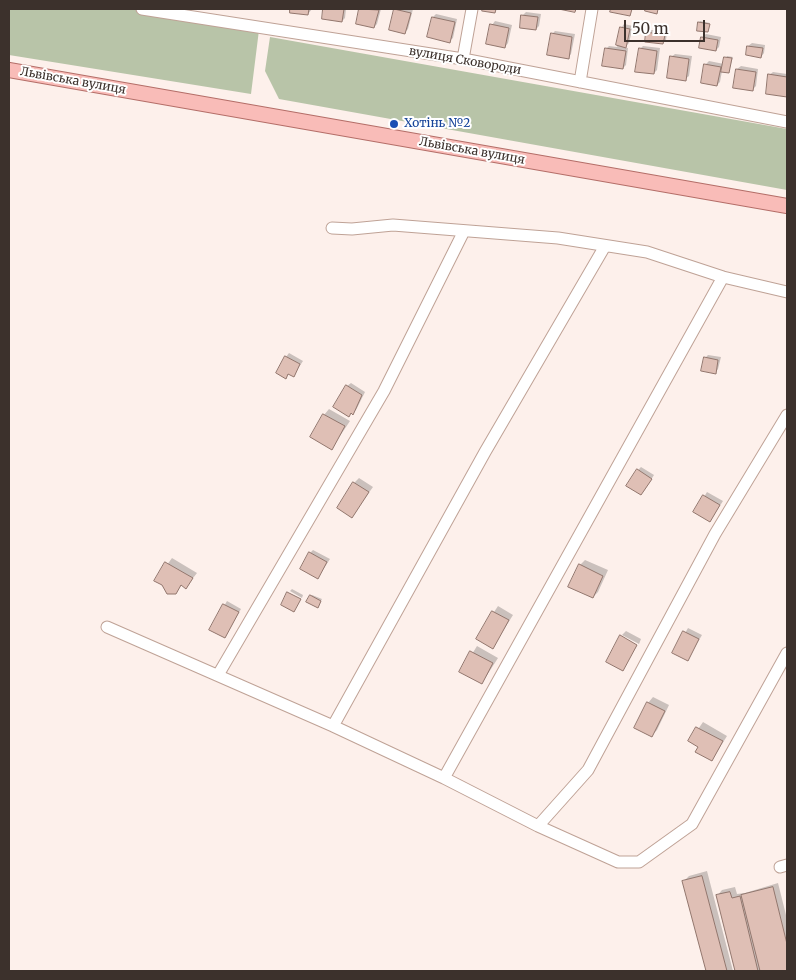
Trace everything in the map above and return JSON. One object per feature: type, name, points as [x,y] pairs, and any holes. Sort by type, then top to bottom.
[{"type":"main road","name":"Львівська вулиця","points":[[9,70],[787,206]]},
{"type":"street","name":"вулиця Сковороди","points":[[142,9],[463,59],[787,122]]},
{"type":"street","points":[[463,59],[472,9]]},
{"type":"street","points":[[580,82],[592,9]]},
{"type":"street","points":[[332,228],[352,229],[393,225],[558,238],[647,252],[723,277],[787,292]]},
{"type":"street","points":[[218,675],[384,392],[464,231]]},
{"type":"street","points":[[333,726],[481,461],[605,246]]},
{"type":"street","points":[[444,778],[723,277]]},
{"type":"street","points":[[538,826],[588,770],[716,534],[787,414]]},
{"type":"street","points":[[107,627],[333,726],[444,778],[538,826],[618,862],[639,862],[692,824],[786,658]]},
{"type":"green space","points":[[9,9],[132,9],[259,30],[251,94],[9,55]]},
{"type":"green space","points":[[270,37],[787,129],[787,190],[279,99],[265,71]]},
{"type":"building","points":[[290,9],[309,9],[308,15],[290,13]]},
{"type":"building","points":[[323,9],[344,9],[342,22],[322,19]]},
{"type":"building","points":[[359,9],[379,10],[374,28],[356,24]]},
{"type":"building","points":[[394,9],[411,13],[405,34],[389,30]]},
{"type":"building","points":[[483,9],[496,9],[495,13],[482,11]]},
{"type":"building","points":[[559,9],[576,9],[575,12]]},
{"type":"building","points":[[611,9],[632,9],[630,16],[610,12]]},
{"type":"building","points":[[645,9],[658,9],[657,14],[645,11]]},
{"type":"building","points":[[521,15],[538,17],[536,30],[520,28]]},
{"type":"building","points":[[432,17],[455,22],[450,43],[427,37]]},
{"type":"building","points":[[698,22],[710,24],[708,32],[697,31]]},
{"type":"building","points":[[490,24],[509,28],[505,48],[486,44]]},
{"type":"building","points":[[620,27],[630,29],[626,48],[616,45]]},
{"type":"building","points":[[646,32],[665,35],[663,44],[645,42]]},
{"type":"building","points":[[551,33],[572,37],[569,59],[547,55]]},
{"type":"building","points":[[701,37],[718,40],[716,51],[699,48]]},
{"type":"building","points":[[747,46],[763,48],[761,58],[746,55]]},
{"type":"building","points":[[605,48],[626,51],[623,69],[602,66]]},
{"type":"building","points":[[639,48],[657,51],[654,74],[635,72]]},
{"type":"building","points":[[670,56],[689,59],[686,81],[667,78]]},
{"type":"building","points":[[724,57],[732,58],[729,73],[721,72]]},
{"type":"building","points":[[704,64],[721,67],[717,86],[701,83]]},
{"type":"building","points":[[736,69],[756,72],[753,91],[733,88]]},
{"type":"building","points":[[768,74],[787,77],[787,97],[766,94]]},
{"type":"building","points":[[285,356],[300,364],[294,377],[288,374],[286,379],[276,373]]},
{"type":"building","points":[[704,357],[718,360],[716,374],[701,371]]},
{"type":"building","points":[[346,385],[362,395],[353,415],[351,413],[349,417],[333,407]]},
{"type":"building","points":[[323,414],[345,426],[332,450],[310,437]]},
{"type":"building","points":[[637,469],[652,479],[641,495],[626,486]]},
{"type":"building","points":[[353,482],[369,492],[352,518],[337,508]]},
{"type":"building","points":[[703,495],[720,505],[710,522],[693,512]]},
{"type":"building","points":[[309,552],[327,562],[318,579],[300,569]]},
{"type":"building","points":[[165,562],[193,578],[186,589],[181,585],[176,594],[167,594],[162,585],[154,581]]},
{"type":"building","points":[[579,564],[603,576],[593,598],[568,587]]},
{"type":"building","points":[[287,592],[301,599],[294,612],[281,605]]},
{"type":"building","points":[[310,595],[321,601],[318,608],[306,602]]},
{"type":"building","points":[[223,604],[239,612],[225,638],[209,630]]},
{"type":"building","points":[[492,611],[509,620],[493,649],[476,639]]},
{"type":"building","points":[[683,631],[699,639],[688,661],[672,653]]},
{"type":"building","points":[[620,635],[637,645],[623,671],[606,662]]},
{"type":"building","points":[[470,651],[493,663],[482,684],[459,672]]},
{"type":"building","points":[[647,702],[665,711],[652,737],[634,728]]},
{"type":"building","points":[[696,727],[723,741],[712,761],[695,752],[698,747],[688,741]]},
{"type":"building","points":[[702,876],[727,971],[706,971],[682,881]]},
{"type":"building","points":[[773,887],[787,944],[787,971],[760,971],[741,895]]},
{"type":"building","points":[[730,892],[732,898],[740,896],[758,971],[735,971],[716,895]]},
{"type":"place","name":"Хотінь №2","points":[[394,124]]}]
